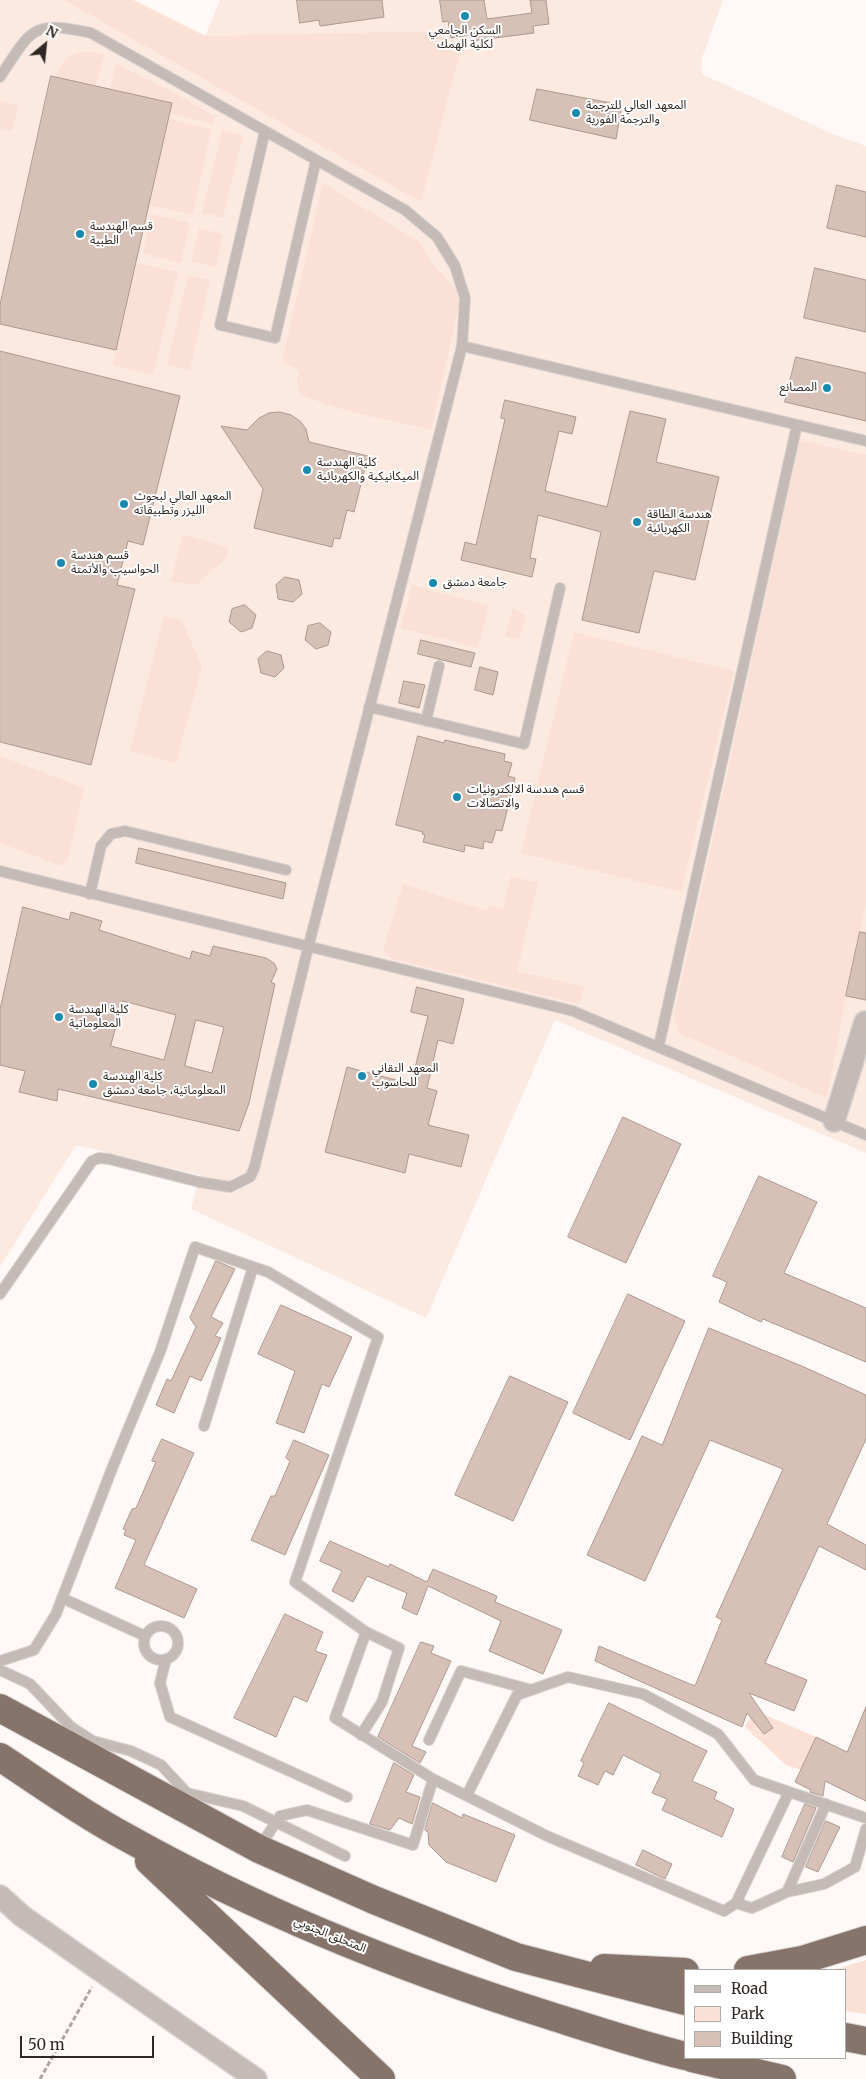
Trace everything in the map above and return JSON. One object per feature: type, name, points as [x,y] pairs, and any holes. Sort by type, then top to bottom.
[{"type":"highway","points":[[0,1708],[259,1849],[374,1900],[516,1957],[684,2001]]},
{"type":"highway","name":"المتحلق الجنوبي","points":[[0,1757],[123,1836],[211,1883],[296,1922],[384,1958],[505,2001],[662,2051],[684,2056]]},
{"type":"highway","points":[[123,1836],[381,2079]]},
{"type":"highway","points":[[753,1969],[802,1960],[866,1940]]},
{"type":"highway","points":[[516,1957],[598,1968],[684,1972]]},
{"type":"highway","points":[[846,2037],[866,2042]]},
{"type":"highway","points":[[696,2059],[782,2079]]},
{"type":"street","points":[[834,1121],[865,1022]]},
{"type":"street","points":[[0,1896],[22,1916],[256,2079]]},
{"type":"lane","points":[[0,77],[26,38],[40,28],[62,27],[91,33],[404,210],[437,237],[455,266],[465,298],[462,346],[308,948],[254,1169],[250,1176],[230,1187],[199,1182],[109,1159],[99,1158],[92,1160],[0,1294]]},
{"type":"lane","points":[[265,131],[220,325],[275,338],[316,160]]},
{"type":"lane","points":[[462,346],[866,441]]},
{"type":"lane","points":[[659,1046],[797,425]]},
{"type":"lane","points":[[369,707],[524,744],[560,588]]},
{"type":"lane","points":[[426,721],[439,666]]},
{"type":"lane","points":[[90,894],[101,846],[111,834],[125,831],[286,870]]},
{"type":"lane","points":[[0,871],[308,948],[573,1011],[866,1135]]},
{"type":"lane","points":[[0,1661],[34,1650],[56,1614],[113,1466],[160,1352],[195,1247],[268,1272],[378,1337],[295,1582],[366,1632],[399,1648],[382,1702],[361,1735]]},
{"type":"lane","points":[[204,1426],[253,1267]]},
{"type":"lane","points":[[62,1598],[145,1636]]},
{"type":"lane","points":[[158,1626],[170,1628],[178,1642],[178,1648],[175,1653],[166,1659],[155,1659],[147,1652],[144,1642],[148,1631],[158,1626]]},
{"type":"lane","points":[[366,1632],[335,1718],[434,1779],[547,1836],[724,1911],[736,1903],[789,1792]]},
{"type":"lane","points":[[166,1659],[160,1683],[170,1717],[347,1797]]},
{"type":"lane","points":[[0,1670],[30,1684],[71,1727],[93,1741],[132,1751],[161,1765],[187,1793],[242,1806],[345,1856]]},
{"type":"lane","points":[[428,1740],[461,1671],[532,1690]]},
{"type":"lane","points":[[467,1796],[517,1695],[568,1677],[643,1694],[718,1734],[754,1780],[866,1818]]},
{"type":"lane","points":[[259,1849],[280,1816],[307,1810],[413,1845],[434,1779]]},
{"type":"lane","points":[[788,1892],[826,1804]]},
{"type":"lane","points":[[736,1903],[752,1908],[788,1892],[824,1884],[855,1867],[866,1829]]},
{"type":"path","points":[[40,2079],[101,1971]]},
{"type":"shaded area","name":"جامعة دمشق","points":[[0,0],[133,0],[205,36],[220,0],[723,0],[702,58],[702,74],[835,135],[866,146],[866,1153],[555,1020],[426,1318],[191,1209],[200,1175],[76,1145],[0,1267]]},
{"type":"green space","points":[[64,0],[133,0],[205,36],[442,31],[446,44],[461,48],[421,202]]},
{"type":"green space","points":[[91,51],[105,55],[95,86],[56,77],[61,65],[68,58],[78,53]]},
{"type":"green space","points":[[116,64],[203,109],[215,117],[213,124],[170,113],[172,103],[110,89]]},
{"type":"green space","points":[[0,101],[18,106],[12,131],[0,128]]},
{"type":"green space","points":[[169,119],[211,129],[193,214],[150,206]]},
{"type":"green space","points":[[222,130],[243,135],[223,218],[202,213]]},
{"type":"green space","points":[[323,183],[421,243],[434,267],[445,276],[461,297],[431,430],[348,411],[316,401],[301,394],[297,382],[299,371],[282,361]]},
{"type":"green space","points":[[151,214],[190,223],[181,263],[143,254]]},
{"type":"green space","points":[[199,228],[223,234],[216,267],[191,262]]},
{"type":"green space","points":[[137,263],[178,272],[153,375],[113,365]]},
{"type":"green space","points":[[188,275],[210,280],[190,370],[167,365]]},
{"type":"green space","points":[[800,440],[866,455],[866,903],[827,1098],[679,1033],[674,1015]]},
{"type":"green space","points":[[183,534],[229,548],[227,557],[196,585],[171,581]]},
{"type":"green space","points":[[412,585],[489,606],[478,648],[401,628]]},
{"type":"green space","points":[[513,608],[526,616],[519,640],[505,636]]},
{"type":"green space","points":[[164,616],[182,621],[202,667],[176,763],[130,751]]},
{"type":"green space","points":[[574,632],[734,671],[681,892],[521,853]]},
{"type":"green space","points":[[0,756],[84,788],[68,859],[62,866],[0,843]]},
{"type":"green space","points":[[511,876],[538,883],[517,971],[584,987],[579,1004],[393,959],[383,949],[403,884],[485,910],[491,906],[503,908]]},
{"type":"green space","points":[[754,1710],[816,1737],[801,1770],[786,1765],[745,1727]]},
{"type":"green space","points":[[866,1960],[866,2014],[846,2011],[846,1969],[836,1969]]},
{"type":"building","points":[[297,0],[382,0],[384,17],[320,26],[319,20],[300,23]]},
{"type":"building","points":[[440,0],[484,0],[487,19],[532,13],[530,0],[546,0],[549,24],[533,26],[534,33],[471,41],[470,35],[451,38],[448,21],[443,22]]},
{"type":"building","name":"قسم الهندسة الطبية","points":[[51,76],[172,103],[116,350],[0,324],[0,305]]},
{"type":"building","name":"المعهد العالي للترجمة والترجمة الفورية","points":[[537,89],[622,105],[616,139],[530,120]]},
{"type":"building","points":[[837,185],[866,192],[866,237],[827,228]]},
{"type":"building","points":[[815,268],[866,280],[866,332],[804,318]]},
{"type":"building","name":"قسم هندسة الحواسيب والأتمتة","points":[[0,351],[180,396],[143,545],[128,541],[117,585],[135,589],[91,765],[0,742]]},
{"type":"building","name":"المصانع","points":[[796,357],[866,373],[866,421],[785,402]]},
{"type":"building","name":"هندسة الطاقة الكهربائية","points":[[505,400],[576,417],[572,434],[559,431],[545,491],[607,507],[630,411],[666,419],[656,462],[719,477],[695,580],[654,571],[639,633],[582,620],[601,532],[538,515],[530,558],[536,559],[532,577],[461,560],[465,542],[476,545],[505,419],[501,418]]},
{"type":"building","name":"كلية الهندسة الميكانيكية والكهربائية","points":[[280,412],[291,415],[300,421],[306,429],[309,442],[368,456],[354,512],[347,510],[340,539],[334,538],[332,547],[254,528],[263,489],[221,426],[247,430],[259,418],[269,413]]},
{"type":"building","points":[[285,577],[299,580],[302,594],[293,602],[278,599],[276,585]]},
{"type":"building","points":[[245,605],[256,615],[252,628],[241,632],[229,622],[232,609]]},
{"type":"building","points":[[320,623],[331,632],[328,645],[316,649],[305,640],[308,626]]},
{"type":"building","points":[[421,640],[475,653],[471,667],[418,654]]},
{"type":"building","points":[[267,651],[281,655],[284,668],[275,677],[261,673],[258,659]]},
{"type":"building","points":[[480,667],[498,672],[493,695],[475,690]]},
{"type":"building","points":[[404,681],[425,685],[419,708],[399,703]]},
{"type":"building","name":"قسم هندسة الالكترونيات والاتصالات","points":[[418,736],[444,743],[445,740],[505,754],[504,761],[512,763],[508,776],[515,778],[502,831],[496,830],[492,843],[484,841],[483,849],[465,845],[464,852],[423,842],[425,835],[422,834],[423,832],[396,825]]},
{"type":"building","points":[[139,848],[286,883],[283,899],[136,863]]},
{"type":"building","name":"كلية الهندسة المعلوماتية","points":[[23,907],[69,920],[71,912],[102,921],[99,930],[190,959],[192,951],[210,956],[213,946],[266,958],[274,963],[277,969],[271,982],[275,984],[249,1103],[239,1131],[58,1089],[57,1101],[19,1092],[25,1071],[0,1065],[0,1010]],"holes":[[[123,1001],[176,1015],[164,1060],[111,1046]],[[196,1020],[224,1027],[212,1073],[185,1066]]]},
{"type":"building","points":[[860,932],[866,933],[866,1000],[846,996]]},
{"type":"building","name":"المعهد التقاني للحاسوب","points":[[417,987],[464,999],[453,1044],[438,1040],[427,1088],[437,1091],[428,1125],[469,1135],[461,1167],[409,1154],[405,1173],[325,1152],[347,1067],[411,1084],[428,1016],[411,1012]]},
{"type":"building","points":[[623,1117],[681,1144],[626,1263],[568,1237]]},
{"type":"building","points":[[759,1176],[817,1202],[784,1273],[866,1308],[866,1362],[763,1319],[761,1322],[719,1302],[727,1282],[713,1276]]},
{"type":"building","points":[[216,1261],[235,1269],[211,1317],[223,1323],[215,1336],[221,1338],[201,1381],[190,1376],[174,1413],[156,1405],[167,1379],[171,1381],[196,1327],[190,1318]]},
{"type":"building","points":[[628,1294],[685,1321],[630,1440],[573,1413]]},
{"type":"building","points":[[281,1305],[352,1337],[329,1387],[322,1384],[304,1433],[276,1423],[295,1371],[258,1354]]},
{"type":"building","points":[[709,1328],[866,1395],[866,1439],[827,1524],[866,1545],[866,1570],[819,1546],[765,1663],[807,1680],[794,1711],[749,1693],[773,1728],[764,1734],[747,1713],[742,1727],[595,1661],[599,1646],[695,1686],[722,1620],[716,1617],[783,1469],[710,1440],[645,1581],[587,1555],[642,1436],[662,1445]]},
{"type":"building","points":[[510,1376],[568,1402],[513,1521],[455,1495]]},
{"type":"building","points":[[162,1439],[194,1453],[144,1565],[197,1589],[184,1618],[115,1588],[136,1540],[124,1535],[126,1530],[123,1529],[132,1509],[136,1508],[156,1462],[152,1461]]},
{"type":"building","points":[[294,1440],[329,1455],[285,1555],[251,1540],[271,1496],[275,1496],[290,1461],[286,1458]]},
{"type":"building","points":[[330,1541],[389,1567],[390,1564],[427,1582],[433,1569],[497,1596],[495,1602],[562,1630],[543,1674],[489,1651],[501,1621],[428,1586],[417,1615],[402,1608],[407,1593],[367,1576],[353,1602],[332,1591],[342,1571],[320,1561]]},
{"type":"building","points":[[285,1614],[323,1632],[315,1651],[327,1655],[307,1702],[294,1696],[276,1737],[234,1718]]},
{"type":"building","points":[[421,1642],[434,1646],[431,1653],[451,1661],[412,1746],[426,1752],[420,1763],[378,1737]]},
{"type":"building","points":[[609,1703],[707,1751],[692,1781],[717,1792],[714,1799],[734,1809],[722,1837],[662,1810],[667,1799],[652,1793],[661,1774],[623,1755],[613,1775],[605,1771],[598,1785],[578,1776],[584,1763],[581,1761]]},
{"type":"building","points":[[866,1707],[866,1801],[825,1781],[823,1796],[810,1792],[811,1790],[795,1782],[816,1737],[847,1752]]},
{"type":"building","points":[[394,1763],[414,1775],[406,1792],[420,1797],[412,1824],[399,1818],[390,1830],[370,1824]]},
{"type":"building","points":[[433,1803],[462,1818],[463,1814],[515,1835],[496,1882],[446,1862],[429,1845],[428,1832],[425,1830]]},
{"type":"building","points":[[805,1804],[816,1808],[793,1862],[782,1857]]},
{"type":"building","points":[[826,1821],[840,1827],[818,1872],[806,1867]]},
{"type":"building","points":[[643,1850],[672,1864],[665,1879],[636,1865]]},
{"type":"place","name":"السكن الجامعي لكلية الهمك","points":[[465,16]]},
{"type":"place","name":"المعهد العالي للترجمة والترجمة الفورية","points":[[576,113]]},
{"type":"place","name":"قسم الهندسة الطبية","points":[[80,234]]},
{"type":"place","name":"المصانع","points":[[827,388]]},
{"type":"place","name":"كلية الهندسة الميكانيكية والكهربائية","points":[[307,470]]},
{"type":"place","name":"المعهد العالي لبحوث الليزر وتطبيقاته","points":[[124,504]]},
{"type":"place","name":"هندسة الطاقة الكهربائية","points":[[637,522]]},
{"type":"place","name":"قسم هندسة الحواسيب والأتمتة","points":[[61,563]]},
{"type":"place","name":"جامعة دمشق","points":[[433,583]]},
{"type":"place","name":"قسم هندسة الالكترونيات والاتصالات","points":[[457,797]]},
{"type":"place","name":"كلية الهندسة المعلوماتية","points":[[59,1017]]},
{"type":"place","name":"المعهد التقاني للحاسوب","points":[[362,1076]]},
{"type":"place","name":"كلية الهندسة المعلوماتية، جامعة دمشق","points":[[93,1084]]}]
